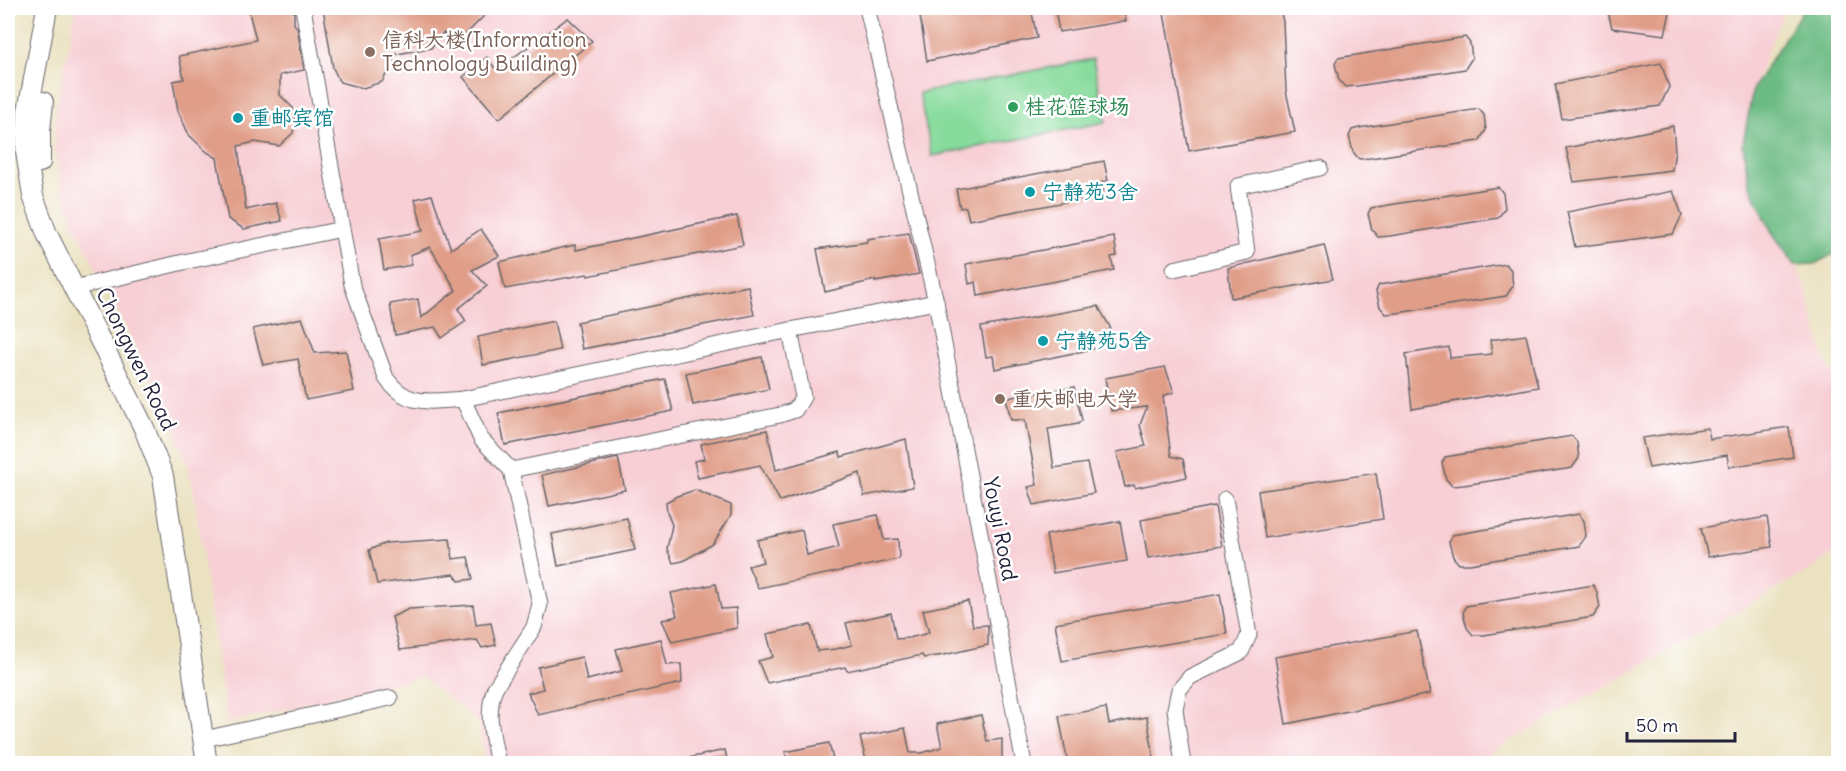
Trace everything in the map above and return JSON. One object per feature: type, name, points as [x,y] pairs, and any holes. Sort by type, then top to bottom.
[{"type":"main road","name":"Chongwen Road","points":[[47,8],[28,111],[26,152],[31,185],[39,216],[152,423],[171,473],[209,738]]},
{"type":"main road","name":"Chongwen Road","points":[[61,8],[41,111],[39,151],[45,191],[79,287]]},
{"type":"main road","points":[[207,764],[209,738]]},
{"type":"main road","points":[[209,738],[218,764]]},
{"type":"street","points":[[303,8],[352,285],[389,384],[402,395],[426,402],[463,399],[790,330],[936,302]]},
{"type":"street","name":"Youyi Road","points":[[867,8],[936,302],[1024,764]]},
{"type":"street","points":[[1174,268],[1248,252],[1238,186],[1320,168]]},
{"type":"street","points":[[79,287],[188,261],[342,229]]},
{"type":"street","points":[[512,470],[795,410],[803,397],[790,330]]},
{"type":"street","points":[[463,399],[481,439],[512,470],[540,604],[534,627],[491,698],[490,720],[498,764]]},
{"type":"street","points":[[1183,764],[1175,709],[1179,690],[1190,677],[1241,652],[1249,635],[1224,500]]},
{"type":"street","points":[[209,738],[390,698]]},
{"type":"shaded area","name":"重庆邮电大学","points":[[76,8],[1785,8],[1753,88],[1772,232],[1795,265],[1805,285],[1824,358],[1838,385],[1838,550],[1815,567],[1472,763],[486,763],[478,722],[422,677],[227,723],[188,464],[169,413],[74,224],[61,185],[55,148],[56,110]]},
{"type":"green space","points":[[1804,8],[1838,8],[1838,252],[1814,264],[1795,265],[1772,232],[1749,184],[1743,144],[1753,88]]},
{"type":"green space","name":"桂花篮球场","points":[[1093,59],[1106,122],[932,156],[919,93]]},
{"type":"building","name":"重邮宾馆","points":[[248,8],[294,8],[294,24],[297,27],[304,70],[280,75],[280,95],[293,108],[295,119],[293,133],[279,146],[255,142],[238,146],[246,210],[276,203],[282,221],[244,229],[228,219],[217,158],[189,135],[178,111],[173,81],[184,79],[179,56],[256,40]]},
{"type":"building","name":"信科大楼(Information Technology Building)","points":[[323,8],[492,8],[459,41],[443,33],[431,48],[397,54],[382,82],[363,88],[340,82],[333,68]]},
{"type":"building","points":[[957,8],[1031,8],[1037,38],[927,61],[920,16]]},
{"type":"building","points":[[1055,8],[1123,8],[1126,21],[1059,32]]},
{"type":"building","points":[[1163,8],[1280,8],[1283,22],[1286,91],[1295,132],[1189,151]]},
{"type":"building","points":[[1607,8],[1671,8],[1665,35],[1612,28]]},
{"type":"building","points":[[568,18],[592,41],[499,119],[463,77],[487,57],[496,70]]},
{"type":"building","points":[[1465,37],[1470,43],[1472,58],[1465,69],[1357,86],[1345,87],[1339,80],[1335,64],[1338,58]]},
{"type":"building","points":[[1661,63],[1669,87],[1660,106],[1562,119],[1555,84]]},
{"type":"building","points":[[1479,109],[1484,115],[1486,130],[1479,141],[1371,158],[1359,159],[1353,152],[1349,136],[1352,130]]},
{"type":"building","points":[[1673,126],[1675,151],[1672,170],[1574,182],[1566,148]]},
{"type":"building","name":"宁静苑3舍","points":[[1104,161],[1108,181],[1102,182],[1104,195],[969,220],[966,207],[960,208],[956,189]]},
{"type":"building","points":[[1498,187],[1503,193],[1505,208],[1498,218],[1390,236],[1378,237],[1372,230],[1368,214],[1371,208]]},
{"type":"building","points":[[1673,191],[1682,215],[1673,234],[1575,247],[1567,212]]},
{"type":"building","points":[[432,195],[451,249],[481,229],[499,256],[472,270],[487,286],[458,309],[466,321],[442,338],[435,327],[395,335],[390,304],[418,299],[421,318],[456,290],[430,247],[410,255],[412,265],[384,270],[379,239],[423,231],[415,199]]},
{"type":"building","points":[[737,216],[743,245],[588,276],[587,274],[505,289],[499,262],[575,245],[576,250]]},
{"type":"building","points":[[909,233],[919,274],[875,282],[875,280],[825,292],[817,249]]},
{"type":"building","points":[[1114,237],[1117,256],[1111,257],[1114,270],[978,296],[976,282],[969,284],[966,264]]},
{"type":"building","points":[[1324,245],[1333,279],[1231,298],[1228,268]]},
{"type":"building","points":[[1506,264],[1511,270],[1513,286],[1506,296],[1386,314],[1380,307],[1376,291],[1379,285]]},
{"type":"building","points":[[748,286],[754,315],[582,349],[577,322]]},
{"type":"building","name":"宁静苑5舍","points":[[1098,306],[1110,327],[1109,334],[1098,348],[995,369],[993,356],[986,357],[981,327]]},
{"type":"building","points":[[302,318],[315,353],[346,351],[354,391],[306,400],[298,359],[263,365],[253,329]]},
{"type":"building","points":[[554,321],[560,350],[483,365],[478,337]]},
{"type":"building","points":[[1526,335],[1538,387],[1412,409],[1406,354],[1449,347],[1450,358],[1492,354],[1490,340]]},
{"type":"building","points":[[762,357],[769,389],[693,405],[686,373]]},
{"type":"building","points":[[1165,367],[1174,392],[1163,396],[1171,456],[1183,459],[1187,477],[1135,488],[1134,485],[1125,487],[1117,452],[1146,446],[1140,425],[1147,407],[1111,411],[1105,378]]},
{"type":"building","points":[[665,379],[673,411],[505,445],[498,413]]},
{"type":"building","points":[[1074,387],[1082,420],[1078,424],[1048,429],[1054,468],[1087,463],[1094,493],[1034,505],[1028,487],[1037,485],[1025,420],[1011,420],[1006,398]]},
{"type":"building","points":[[1789,427],[1793,457],[1729,467],[1727,455],[1649,468],[1642,438],[1708,428],[1710,439]]},
{"type":"building","points":[[767,430],[776,470],[840,452],[841,457],[906,439],[913,487],[864,496],[860,473],[780,501],[760,465],[698,478],[694,461],[704,459],[701,444]]},
{"type":"building","points":[[1572,436],[1577,442],[1579,458],[1572,468],[1464,485],[1452,486],[1446,479],[1442,463],[1445,457]]},
{"type":"building","points":[[618,458],[625,490],[549,506],[542,475]]},
{"type":"building","points":[[1376,473],[1383,519],[1265,538],[1258,491]]},
{"type":"building","points":[[695,490],[731,505],[731,515],[713,544],[683,561],[673,563],[667,549],[672,525],[666,502]]},
{"type":"building","points":[[1215,506],[1222,546],[1148,558],[1141,520]]},
{"type":"building","points":[[1579,514],[1584,521],[1586,536],[1579,546],[1470,564],[1459,564],[1453,557],[1449,542],[1452,535]]},
{"type":"building","points":[[878,515],[884,540],[898,539],[899,559],[758,588],[748,566],[763,562],[757,540],[802,530],[807,555],[839,547],[833,524]]},
{"type":"building","points":[[1767,517],[1772,547],[1708,557],[1701,528]]},
{"type":"building","points":[[627,518],[635,550],[558,566],[552,534]]},
{"type":"building","points":[[1120,521],[1127,561],[1053,573],[1046,535]]},
{"type":"building","points":[[450,539],[453,559],[468,557],[473,579],[459,581],[454,574],[377,584],[369,550],[386,543]]},
{"type":"building","points":[[716,584],[721,609],[736,608],[737,628],[672,642],[662,620],[677,616],[671,593]]},
{"type":"building","points":[[1593,585],[1600,607],[1593,617],[1484,635],[1473,635],[1467,628],[1463,613],[1466,606]]},
{"type":"building","points":[[1220,594],[1227,634],[1062,661],[1055,623]]},
{"type":"building","points":[[968,601],[973,626],[988,625],[988,645],[944,655],[924,658],[922,655],[847,671],[845,667],[767,683],[758,661],[773,657],[767,634],[811,625],[817,651],[836,649],[852,645],[846,623],[891,613],[896,639],[909,638],[929,633],[923,610]]},
{"type":"building","points":[[473,605],[476,625],[491,623],[496,645],[482,648],[477,640],[400,650],[392,617],[409,609]]},
{"type":"building","points":[[1417,631],[1430,694],[1286,724],[1275,657]]},
{"type":"building","points":[[661,639],[667,665],[681,664],[682,683],[538,715],[528,693],[543,689],[538,667],[582,657],[587,680],[622,671],[616,649]]},
{"type":"building","points":[[1106,708],[1109,724],[1147,717],[1155,764],[1068,764],[1059,716]]},
{"type":"building","points":[[981,715],[987,741],[1002,739],[1002,759],[979,764],[867,764],[860,737],[905,728],[910,753],[922,753],[942,747],[937,724]]},
{"type":"building","points":[[829,743],[834,764],[788,764],[785,752]]},
{"type":"building","points":[[725,750],[728,764],[688,764],[688,758]]},
{"type":"place","name":"信科大楼(Information Technology Building)","points":[[370,52]]},
{"type":"place","name":"桂花篮球场","points":[[1013,107]]},
{"type":"place","name":"重邮宾馆","points":[[238,118]]},
{"type":"place","name":"宁静苑3舍","points":[[1030,192]]},
{"type":"place","name":"宁静苑5舍","points":[[1043,341]]},
{"type":"place","name":"重庆邮电大学","points":[[1000,399]]}]
